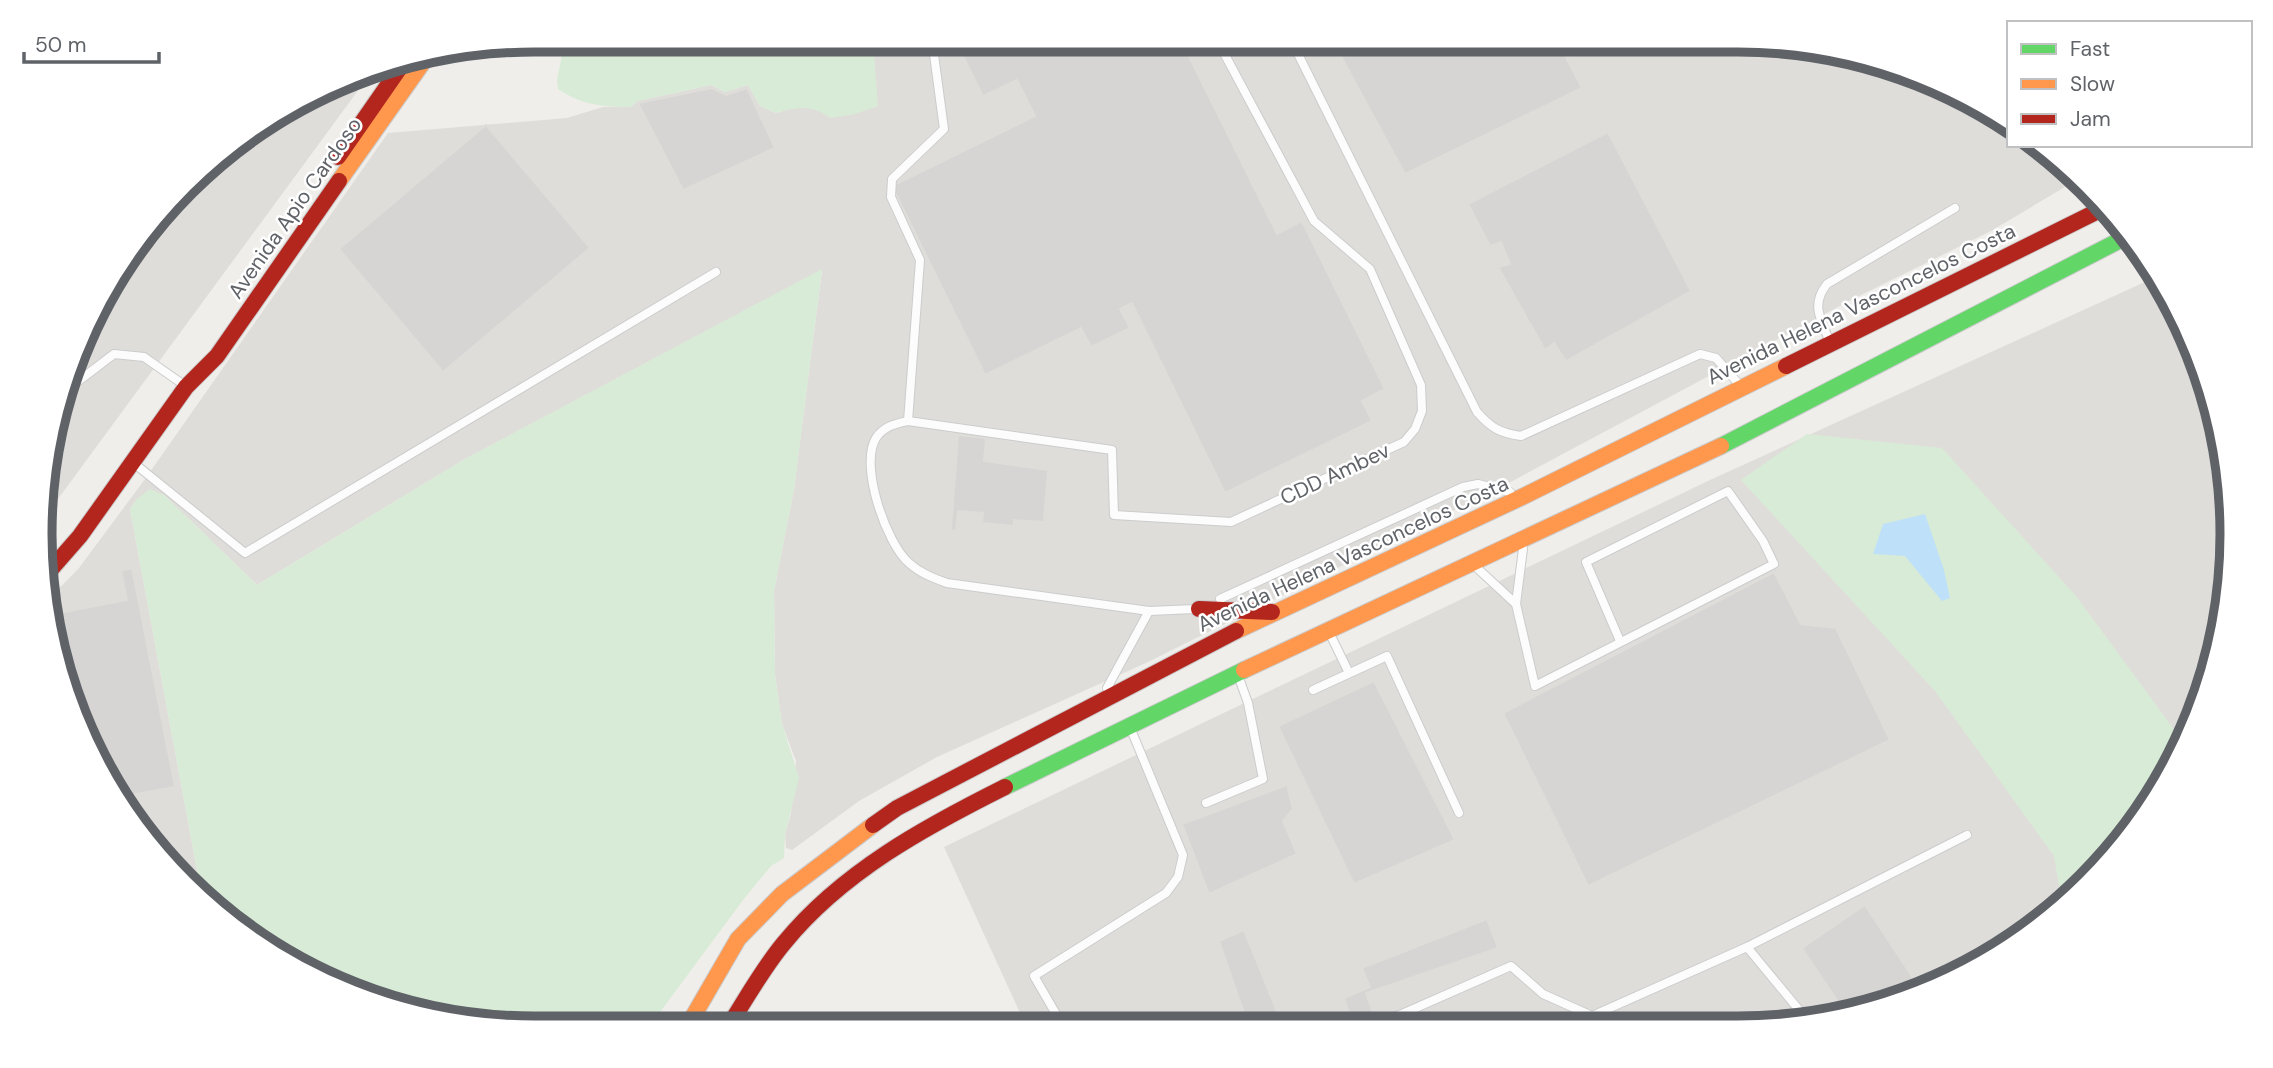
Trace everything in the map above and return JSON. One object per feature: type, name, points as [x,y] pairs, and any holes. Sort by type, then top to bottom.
[{"type":"main road","name":"Avenida Apio Cardoso","points":[[54,566],[80,536],[190,382],[217,356],[420,67]]},
{"type":"main road","name":"Avenida Apio Cardoso","points":[[190,382],[202,352],[397,73]]},
{"type":"main road","name":"Avenida Helena Vasconcelos Costa","points":[[693,1016],[738,939],[782,894],[897,808],[1273,612],[1522,497],[2096,212]]},
{"type":"main road","points":[[735,1016],[783,943],[829,897],[883,856],[974,803],[1238,675],[1328,628],[1524,540],[1719,447],[2120,240]]},
{"type":"main road","points":[[1199,609],[1273,612]]},
{"type":"lane","points":[[934,52],[944,129],[892,179],[891,197],[920,260],[908,421],[890,425],[877,438],[870,454],[872,475],[887,530],[908,563],[927,576],[947,583],[1149,611],[1199,609],[1463,487],[1492,486],[1522,497]]},
{"type":"lane","name":"CDD Ambev","points":[[908,421],[1112,450],[1114,515],[1231,522],[1404,442],[1415,429],[1422,411],[1421,385],[1370,269],[1314,221],[1223,52]]},
{"type":"lane","points":[[1297,52],[1477,412],[1489,425],[1502,433],[1521,436],[1700,354],[1716,358],[1741,387]]},
{"type":"lane","points":[[1830,342],[1817,310],[1818,295],[1827,284],[1955,208]]},
{"type":"lane","points":[[132,462],[245,552],[716,272]]},
{"type":"lane","points":[[77,382],[114,354],[144,357],[190,382]]},
{"type":"lane","points":[[1524,540],[1516,604],[1535,686],[1774,564],[1763,541],[1728,491],[1586,562],[1620,641]]},
{"type":"lane","points":[[1472,563],[1516,604]]},
{"type":"lane","points":[[1098,704],[1149,611]]},
{"type":"lane","points":[[1328,628],[1349,673]]},
{"type":"lane","points":[[1313,690],[1387,656],[1459,813]]},
{"type":"lane","points":[[1206,803],[1263,779],[1248,703],[1238,675]]},
{"type":"lane","points":[[1057,1016],[1034,976],[1166,893],[1178,877],[1182,855],[1129,726]]},
{"type":"lane","points":[[1399,1015],[1511,966],[1543,994],[1592,1016],[1747,947],[1967,835]]},
{"type":"lane","points":[[1747,947],[1800,1011]]},
{"type":"shaded area","points":[[1739,52],[1802,57],[1894,78],[1952,102],[2007,134],[2007,147],[2025,147],[2069,185],[1991,231],[1853,299],[1505,485],[1148,662],[937,757],[859,801],[792,850],[786,848],[785,834],[791,813],[796,761],[782,724],[775,675],[774,591],[794,489],[822,270],[465,459],[257,585],[164,495],[136,500],[130,509],[199,878],[152,827],[117,775],[102,747],[78,689],[69,659],[56,591],[79,568],[145,479],[388,133],[567,118],[603,107],[631,107],[637,101],[711,85],[725,92],[748,85],[760,106],[776,113],[799,106],[820,110],[874,53]]},
{"type":"shaded area","points":[[363,84],[54,505],[62,440],[78,379],[117,293],[152,241],[194,194],[241,152],[293,117]]},
{"type":"shaded area","points":[[2148,280],[2184,350],[2204,409],[2211,440],[2220,534],[2211,628],[2195,689],[2156,775],[2121,827],[2101,851],[2032,916],[1980,951],[1923,979],[1864,999],[1802,1011],[1739,1016],[1021,1016],[944,847],[1710,480]]},
{"type":"green space","points":[[563,52],[874,52],[878,106],[855,114],[830,118],[817,110],[804,108],[776,113],[760,106],[748,85],[725,92],[711,85],[637,101],[631,107],[611,106],[575,99],[558,89],[557,80]]},
{"type":"green space","points":[[822,269],[794,489],[774,591],[775,675],[782,724],[799,778],[785,834],[784,858],[771,866],[743,900],[657,1016],[503,1014],[440,1006],[379,990],[293,951],[241,916],[199,878],[130,509],[136,500],[150,489],[164,495],[257,585],[465,459]]},
{"type":"green space","points":[[1807,434],[1942,448],[2076,596],[2177,734],[2156,775],[2121,827],[2060,892],[2054,856],[1935,691],[1741,480]]},
{"type":"water","points":[[1925,514],[1944,570],[1950,598],[1942,601],[1905,556],[1873,554],[1883,524]]},
{"type":"building","points":[[961,52],[1187,52],[1277,234],[1302,221],[1385,389],[1362,401],[1372,421],[1225,493],[1132,303],[1120,309],[1130,328],[1091,347],[1081,328],[985,375],[892,186],[1035,116],[1017,80],[983,96]]},
{"type":"building","points":[[1339,52],[1563,52],[1582,88],[1405,174]]},
{"type":"building","points":[[712,88],[726,95],[747,88],[775,148],[683,190],[638,103]]},
{"type":"building","points":[[486,125],[590,248],[443,372],[339,249]]},
{"type":"building","points":[[1608,132],[1691,291],[1566,361],[1554,343],[1545,350],[1498,267],[1510,264],[1501,242],[1490,246],[1468,204]]},
{"type":"building","points":[[958,435],[986,438],[984,461],[1048,470],[1044,522],[1014,520],[1014,526],[982,523],[983,513],[958,511],[956,531],[951,530]]},
{"type":"building","points":[[132,568],[175,787],[130,795],[89,718],[69,659],[60,613],[127,600],[121,571]]},
{"type":"building","points":[[1774,572],[1801,624],[1836,628],[1890,740],[1588,886],[1503,713]]},
{"type":"building","points":[[1374,681],[1455,840],[1354,884],[1278,726]]},
{"type":"building","points":[[1287,785],[1293,809],[1283,821],[1297,854],[1209,894],[1182,824]]},
{"type":"building","points":[[1865,905],[1915,982],[1840,1004],[1802,948]]},
{"type":"building","points":[[1487,919],[1498,948],[1366,993],[1374,1016],[1350,1016],[1344,998],[1370,987],[1362,968]]},
{"type":"building","points":[[1244,930],[1278,1014],[1275,1016],[1245,1016],[1219,941]]},
{"type":"traffic: fast","points":[[1721,446],[2120,240]]},
{"type":"traffic: fast","points":[[1005,787],[1244,670]]},
{"type":"traffic: slow","points":[[339,181],[420,67]]},
{"type":"traffic: slow","points":[[1236,631],[1522,497],[1786,366]]},
{"type":"traffic: slow","points":[[1244,670],[1721,446]]},
{"type":"traffic: slow","points":[[693,1016],[738,939],[782,894],[873,825]]},
{"type":"traffic: jam","points":[[338,157],[397,73]]},
{"type":"traffic: jam","points":[[54,566],[80,536],[186,387],[217,356],[339,181]]},
{"type":"traffic: jam","points":[[1786,366],[2096,212]]},
{"type":"traffic: jam","points":[[1199,609],[1272,612]]},
{"type":"traffic: jam","points":[[873,825],[897,808],[1236,631]]},
{"type":"traffic: jam","points":[[735,1016],[776,953],[832,894],[886,853],[915,835],[1005,787]]}]
